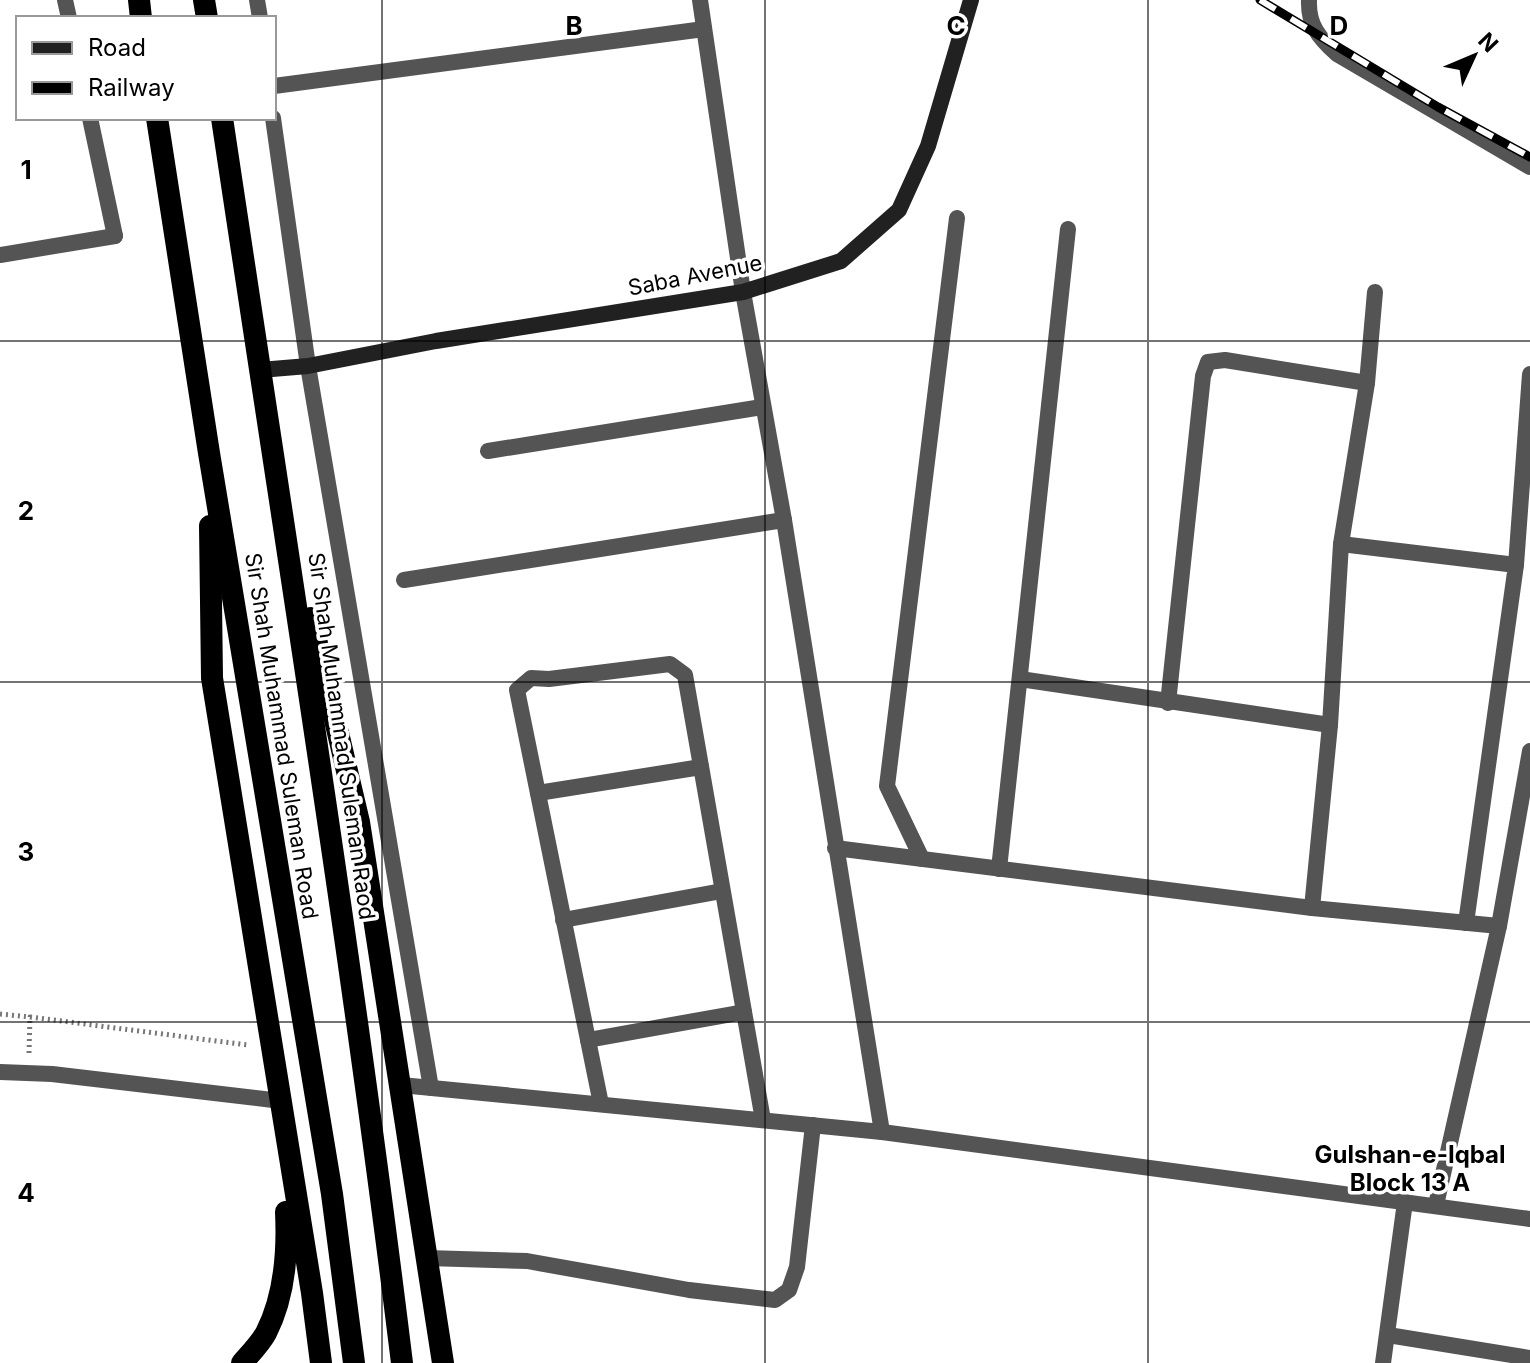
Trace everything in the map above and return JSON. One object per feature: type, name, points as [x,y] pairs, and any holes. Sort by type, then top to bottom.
[{"type":"highway","name":"Sir Shah Muhammad Suleman Road","points":[[157,120],[209,453],[332,1194],[354,1363]]},
{"type":"highway","name":"Sir Shah Muhammad Suleman Raod","points":[[222,120],[277,469],[381,1189],[402,1363]]},
{"type":"highway","points":[[209,453],[212,678],[321,1363]]},
{"type":"highway","points":[[277,469],[359,822],[443,1363]]},
{"type":"highway","points":[[242,1363],[265,1335],[280,1295],[288,1250],[281,1101]]},
{"type":"main road","name":"Saba Avenue","points":[[260,370],[308,366],[436,341],[743,292],[841,261],[899,210],[928,146],[971,0]]},
{"type":"street","points":[[700,0],[743,292],[784,520],[882,1132]]},
{"type":"street","points":[[1309,0],[1308,14],[1317,36],[1337,54],[1530,167]]},
{"type":"street","points":[[276,86],[704,29]]},
{"type":"street","points":[[0,255],[115,236],[90,120]]},
{"type":"street","points":[[273,120],[308,366],[431,1088]]},
{"type":"street","points":[[922,859],[887,786],[957,218]]},
{"type":"street","points":[[999,869],[1068,229]]},
{"type":"street","points":[[1312,908],[1330,725],[1341,544],[1367,383],[1375,292]]},
{"type":"street","points":[[1168,703],[1203,376],[1208,362],[1225,360],[1367,383]]},
{"type":"street","points":[[1466,923],[1516,565],[1530,374]]},
{"type":"street","points":[[488,451],[762,407]]},
{"type":"street","points":[[404,580],[784,520]]},
{"type":"street","points":[[1341,544],[1516,565]]},
{"type":"street","points":[[601,1104],[517,690],[531,678],[549,679],[670,664],[685,675],[763,1120]]},
{"type":"street","points":[[1020,679],[1330,725]]},
{"type":"street","points":[[1436,1205],[1499,926],[1530,751]]},
{"type":"street","points":[[538,793],[701,767]]},
{"type":"street","points":[[835,848],[1312,908],[1499,926]]},
{"type":"street","points":[[563,920],[722,891]]},
{"type":"street","points":[[588,1040],[744,1012]]},
{"type":"street","points":[[0,1072],[281,1101]]},
{"type":"street","points":[[401,1085],[882,1132],[1530,1219]]},
{"type":"street","points":[[427,1258],[527,1261],[689,1290],[775,1300],[789,1290],[797,1267],[813,1125]]},
{"type":"street","points":[[1383,1363],[1405,1202]]},
{"type":"street","points":[[1388,1335],[1530,1358]]},
{"type":"path","points":[[0,1014],[272,1048]]},
{"type":"path","points":[[29,1073],[30,1017]]},
{"type":"railway","points":[[1260,0],[1438,107],[1530,157]]},
{"type":"district","name":"Gulshan-e-Iqbal Block 13 A","points":[[1410,1169]]}]
